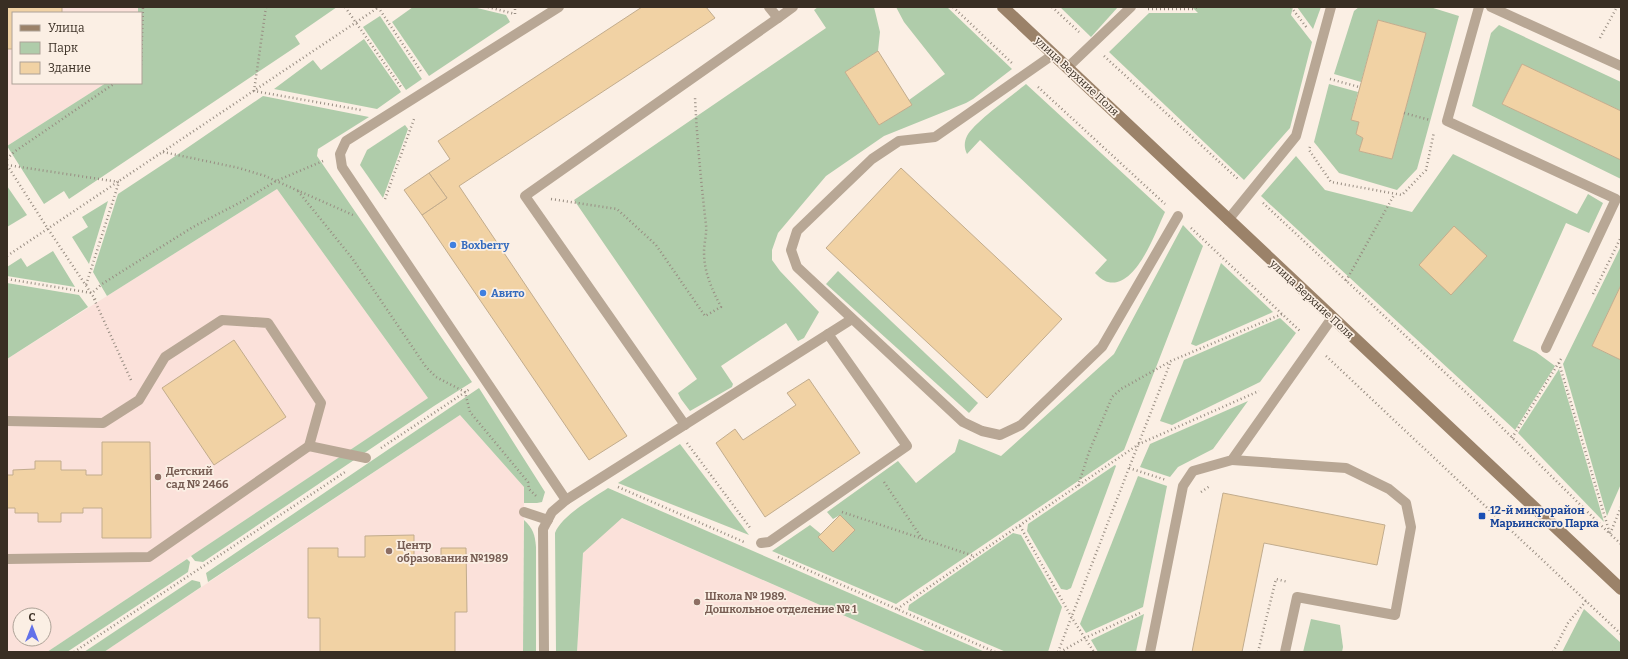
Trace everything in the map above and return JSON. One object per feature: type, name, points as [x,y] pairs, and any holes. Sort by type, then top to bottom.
[{"type":"street","name":"улица Верхние Поля","points":[[1003,7],[1621,589]]},
{"type":"lane","points":[[559,7],[346,141],[340,154],[342,167],[371,212],[486,379],[566,500]]},
{"type":"lane","points":[[769,7],[778,18]]},
{"type":"lane","points":[[681,428],[525,196],[793,7]]},
{"type":"lane","points":[[1068,67],[1131,7]]},
{"type":"lane","points":[[1228,220],[1296,136],[1331,7]]},
{"type":"lane","points":[[1478,7],[1447,121],[1616,199],[1546,348]]},
{"type":"lane","points":[[1491,7],[1621,66]]},
{"type":"lane","points":[[1054,54],[935,137],[899,141],[872,159],[797,231],[791,250],[797,267],[964,422],[982,431],[1000,435],[1021,425],[1102,347],[1178,216]]},
{"type":"lane","points":[[1232,460],[1315,345],[1332,318]]},
{"type":"lane","points":[[544,652],[543,529],[550,516],[566,500],[852,319]]},
{"type":"lane","points":[[7,421],[103,423],[139,400],[165,357],[222,320],[268,323],[321,404],[309,446],[149,557],[7,559]]},
{"type":"lane","points":[[761,543],[769,542],[907,446],[828,334]]},
{"type":"lane","points":[[309,446],[366,458]]},
{"type":"lane","points":[[1150,652],[1182,486],[1193,471],[1232,460],[1346,468],[1390,489],[1406,504],[1411,527],[1395,615],[1297,597],[1285,652]]},
{"type":"lane","points":[[524,512],[550,516]]},
{"type":"path","points":[[142,36],[143,7]]},
{"type":"path","points":[[254,91],[266,7]]},
{"type":"path","points":[[345,7],[410,100]]},
{"type":"path","points":[[7,256],[378,7],[432,87]]},
{"type":"path","points":[[488,7],[515,14],[515,7]]},
{"type":"path","points":[[953,7],[1178,216],[1621,634]]},
{"type":"path","points":[[1052,7],[1346,281],[1512,438],[1621,544]]},
{"type":"path","points":[[1148,9],[1194,9],[1197,7]]},
{"type":"path","points":[[1592,53],[1617,7]]},
{"type":"path","points":[[1327,86],[1331,72]]},
{"type":"path","points":[[525,196],[580,203],[617,210],[656,245],[705,316],[721,307],[709,283],[705,268],[704,251],[706,231],[697,142],[694,77]]},
{"type":"path","points":[[1329,79],[1360,87]]},
{"type":"path","points":[[7,159],[14,152],[114,84]]},
{"type":"path","points":[[254,91],[387,115]]},
{"type":"path","points":[[1404,114],[1437,122]]},
{"type":"path","points":[[162,152],[239,168],[276,181],[360,219],[384,203],[415,116]]},
{"type":"path","points":[[1311,143],[1309,150],[1331,182],[1394,195],[1402,195],[1426,170],[1435,129]]},
{"type":"path","points":[[92,293],[102,284],[193,227],[243,201],[276,181],[340,154]]},
{"type":"path","points":[[7,165],[119,182]]},
{"type":"path","points":[[7,165],[48,229],[98,302]]},
{"type":"path","points":[[86,285],[119,182]]},
{"type":"path","points":[[298,191],[352,258],[426,367],[436,377],[465,392],[470,412],[528,482],[529,489],[550,516]]},
{"type":"path","points":[[1346,281],[1394,195]]},
{"type":"path","points":[[7,279],[92,293]]},
{"type":"path","points":[[92,293],[139,400]]},
{"type":"path","points":[[1078,486],[1089,452],[1112,397],[1121,389],[1171,361],[1282,314]]},
{"type":"path","points":[[1059,652],[1128,468],[1139,444],[1171,361]]},
{"type":"path","points":[[1512,438],[1559,363],[1610,534]]},
{"type":"path","points":[[74,652],[486,379]]},
{"type":"path","points":[[897,609],[1139,444],[1263,389]]},
{"type":"path","points":[[600,479],[755,547],[761,543],[681,428]]},
{"type":"path","points":[[1128,468],[1200,493],[1211,485]]},
{"type":"path","points":[[874,469],[923,540]]},
{"type":"path","points":[[822,505],[974,556]]},
{"type":"path","points":[[1610,534],[1621,507]]},
{"type":"path","points":[[1020,526],[1072,618],[1094,652]]},
{"type":"path","points":[[776,556],[993,652]]},
{"type":"path","points":[[1258,652],[1276,579],[1291,582]]},
{"type":"path","points":[[1553,652],[1568,623],[1586,602]]},
{"type":"path","points":[[1059,652],[1085,638],[1159,604]]},
{"type":"shaded area","points":[[7,7],[138,7],[138,12],[12,12],[12,84],[104,84],[7,146]]},
{"type":"shaded area","name":"Детский сад № 2466","points":[[277,189],[428,398],[47,652],[7,652],[7,359]]},
{"type":"shaded area","name":"Центр образования №1989","points":[[460,415],[524,487],[523,652],[104,652]]},
{"type":"shaded area","name":"Школа № 1989. Дошкольное отделение № 1","points":[[621,518],[927,652],[577,652],[583,553]]},
{"type":"green space","points":[[138,7],[337,7],[295,36],[300,44],[69,199],[64,191],[44,204],[7,146],[104,84],[142,84],[142,12],[138,12]]},
{"type":"green space","points":[[413,7],[473,7],[506,15],[510,22],[429,76],[392,22]]},
{"type":"green space","points":[[818,7],[874,7],[880,32],[878,51],[845,72],[879,125],[911,105],[909,100],[945,74],[904,22],[896,7],[947,7],[1012,69],[973,99],[884,136],[826,176],[778,233],[772,250],[772,260],[780,271],[819,312],[804,338],[798,341],[786,323],[721,366],[733,384],[732,387],[690,411],[678,393],[697,379],[574,200],[826,28],[814,10]]},
{"type":"green space","points":[[1060,7],[1118,7],[1091,37]]},
{"type":"green space","points":[[1192,7],[1293,7],[1291,15],[1312,42],[1290,128],[1244,180],[1109,52],[1149,13],[1198,13]]},
{"type":"green space","points":[[1297,7],[1321,7],[1313,29]]},
{"type":"green space","points":[[1359,7],[1430,7],[1459,16],[1417,169],[1397,190],[1339,173],[1314,142],[1329,84],[1358,92],[1351,120],[1359,122],[1356,134],[1363,138],[1359,151],[1392,159],[1426,33],[1378,20],[1361,82],[1334,74],[1354,11]]},
{"type":"green space","points":[[380,16],[422,79],[406,90],[363,27]]},
{"type":"green space","points":[[1499,25],[1621,82],[1621,111],[1522,64],[1502,104],[1621,160],[1621,179],[1472,106],[1491,33]]},
{"type":"green space","points":[[364,39],[401,92],[377,109],[274,89],[313,60],[321,70]]},
{"type":"green space","points":[[1026,84],[1165,212],[1144,257],[1127,277],[1118,282],[1108,282],[1095,273],[1107,260],[980,140],[967,154],[965,143],[971,130],[985,116]]},
{"type":"green space","points":[[263,96],[369,117],[318,149],[317,156],[472,382],[203,562],[195,561],[191,556],[428,398],[277,189],[107,296],[93,272],[118,194]]},
{"type":"green space","points":[[405,125],[408,129],[383,198],[360,165],[367,150]]},
{"type":"green space","points":[[1453,154],[1577,214],[1588,194],[1603,203],[1589,233],[1566,223],[1513,341],[1536,352],[1555,366],[1515,430],[1261,196],[1296,156],[1325,190],[1412,212]]},
{"type":"green space","points":[[7,186],[27,215],[7,227]]},
{"type":"green space","points":[[108,201],[89,264],[72,237],[88,227],[82,217]]},
{"type":"green space","points":[[1183,225],[1203,246],[1124,450],[896,604],[772,551],[810,525],[821,534],[840,515],[833,519],[827,512],[898,461],[916,483],[955,452],[959,439],[1001,456],[1114,354]]},
{"type":"green space","points":[[1621,246],[1621,285],[1592,346],[1621,360],[1621,484],[1607,516],[1563,364]]},
{"type":"green space","points":[[53,251],[75,287],[7,276],[7,267],[21,258],[27,267]]},
{"type":"green space","points":[[1221,263],[1273,312],[1196,346],[1191,344]]},
{"type":"green space","points":[[838,271],[978,403],[969,413],[826,284]]},
{"type":"green space","points":[[7,283],[79,295],[88,307],[7,359]]},
{"type":"green space","points":[[1280,318],[1296,333],[1260,382],[1172,425],[1160,421],[1184,360]]},
{"type":"green space","points":[[1559,369],[1604,522],[1518,433]]},
{"type":"green space","points":[[479,388],[545,492],[542,502],[524,503],[524,487],[460,415],[208,582],[206,573]]},
{"type":"green space","points":[[1248,401],[1213,449],[1178,467],[1170,477],[1140,467],[1150,444]]},
{"type":"green space","points":[[680,444],[749,535],[618,483]]},
{"type":"green space","points":[[1115,465],[1116,466],[1071,588],[1067,590],[1061,589],[1027,531],[1028,524]]},
{"type":"green space","points":[[1138,476],[1167,486],[1143,607],[1086,633],[1080,624]]},
{"type":"green space","points":[[608,488],[985,652],[927,652],[622,518],[583,553],[577,652],[556,652],[555,533],[558,527],[570,514]]},
{"type":"green space","points":[[524,520],[533,532],[536,547],[536,652],[523,652]]},
{"type":"green space","points":[[1013,533],[1021,535],[1062,607],[1048,652],[1006,652],[908,610],[909,605]]},
{"type":"green space","points":[[187,559],[190,562],[188,572],[67,652],[47,652]]},
{"type":"green space","points":[[192,580],[200,582],[201,587],[104,652],[84,652]]},
{"type":"green space","points":[[1584,609],[1621,643],[1621,652],[1562,652]]},
{"type":"green space","points":[[1144,614],[1136,652],[1098,652],[1091,640]]},
{"type":"green space","points":[[1311,619],[1340,625],[1343,647],[1342,652],[1303,652]]},
{"type":"building","points":[[7,7],[62,7],[62,12],[12,12],[12,49],[7,49]]},
{"type":"building","points":[[642,7],[706,7],[715,18],[459,186],[627,436],[589,460],[422,215],[447,198],[429,173],[450,159],[438,141]]},
{"type":"building","points":[[1378,20],[1426,33],[1392,159],[1359,151],[1363,138],[1356,134],[1359,122],[1351,120]]},
{"type":"building","points":[[878,51],[912,105],[879,125],[845,72]]},
{"type":"building","points":[[1522,64],[1621,111],[1621,160],[1502,104]]},
{"type":"building","points":[[901,168],[1062,319],[987,398],[826,248]]},
{"type":"building","points":[[429,173],[447,198],[422,215],[404,190]]},
{"type":"building","points":[[1454,226],[1487,256],[1451,295],[1419,265]]},
{"type":"building","points":[[1621,285],[1621,360],[1592,346]]},
{"type":"building","points":[[234,340],[286,417],[214,465],[162,388]]},
{"type":"building","points":[[809,379],[860,453],[765,517],[716,443],[735,429],[743,440],[796,405],[787,393]]},
{"type":"building","points":[[102,442],[150,442],[151,538],[102,538],[102,508],[83,508],[83,513],[61,513],[61,522],[38,522],[38,513],[15,513],[15,508],[7,508],[7,475],[13,475],[13,470],[35,469],[35,461],[61,461],[61,470],[86,470],[86,475],[102,475]]},
{"type":"building","points":[[1223,493],[1385,525],[1377,565],[1264,543],[1242,652],[1192,652]]},
{"type":"building","points":[[840,515],[855,530],[833,552],[818,537]]},
{"type":"building","points":[[414,535],[414,558],[441,558],[441,548],[466,548],[467,612],[455,612],[455,652],[320,652],[320,618],[308,618],[308,548],[338,548],[338,557],[365,557],[365,536]]},
{"type":"place","name":"Boxberry","points":[[453,245]]},
{"type":"place","name":"Авито","points":[[483,293]]},
{"type":"place","name":"Детский сад № 2466","points":[[158,477]]},
{"type":"place","name":"12-й микрорайон Марьинского Парка","points":[[1482,516]]},
{"type":"place","name":"Центр образования №1989","points":[[389,551]]},
{"type":"place","name":"Школа № 1989. Дошкольное отделение № 1","points":[[697,602]]}]
